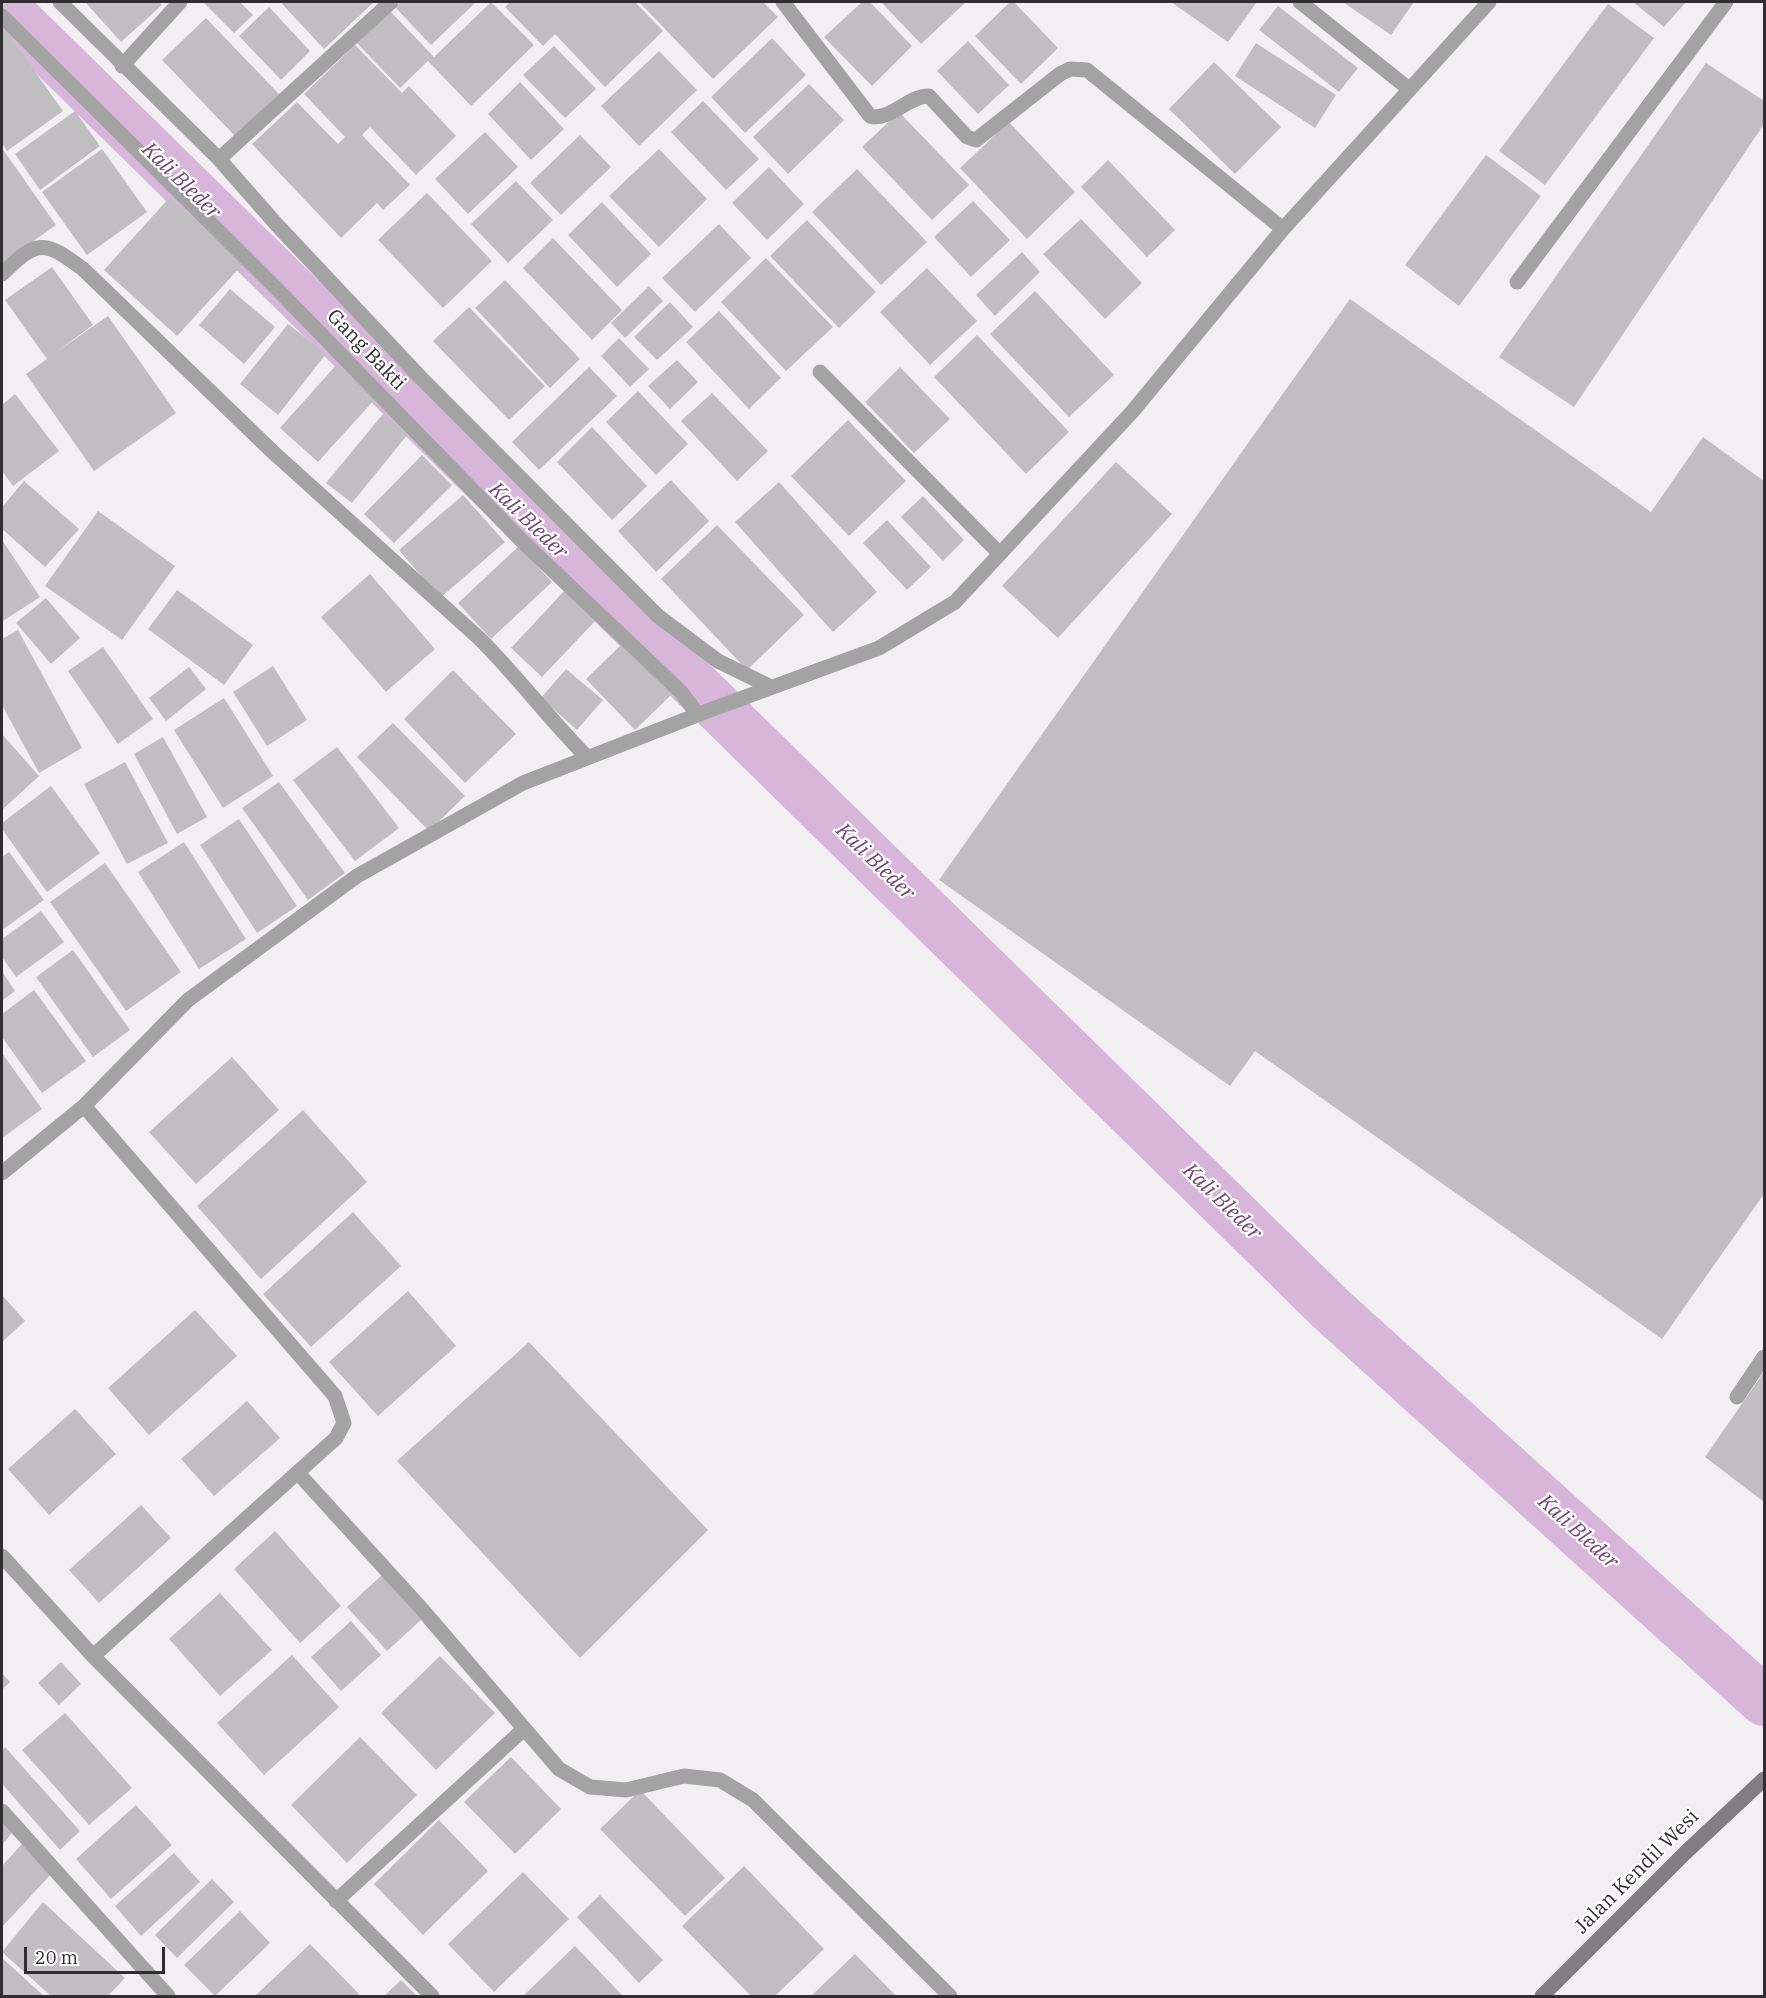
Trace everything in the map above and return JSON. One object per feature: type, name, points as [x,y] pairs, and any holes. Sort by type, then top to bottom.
[{"type":"main road","name":"Jalan Kendil Wesi","points":[[1542,1996],[1685,1853],[1764,1779]]},
{"type":"street","points":[[60,2],[219,159],[277,225],[421,378],[658,616],[718,661],[771,687]]},
{"type":"street","points":[[123,66],[180,2]]},
{"type":"street","points":[[219,159],[391,2]]},
{"type":"street","points":[[783,2],[870,116],[881,116],[916,98],[929,96],[968,137],[976,140],[1059,74],[1070,69],[1087,70],[1284,229]]},
{"type":"street","points":[[1300,2],[1408,89]]},
{"type":"street","points":[[2,1173],[84,1106],[188,1000],[357,876],[523,783],[704,712],[879,648],[955,602],[1132,412],[1284,229],[1346,162],[1408,89],[1489,2]]},
{"type":"street","points":[[1517,282],[1726,2]]},
{"type":"street","name":"Gang Bakti","points":[[2,16],[277,289],[522,541],[704,712]]},
{"type":"street","points":[[2,274],[26,250],[46,246],[61,252],[83,269],[274,453],[480,639],[511,670],[587,758]]},
{"type":"street","points":[[820,372],[999,553]]},
{"type":"street","points":[[84,1106],[335,1396],[344,1423],[336,1438],[93,1656]]},
{"type":"street","points":[[1737,1397],[1764,1357]]},
{"type":"street","points":[[298,1473],[559,1769],[590,1787],[626,1790],[684,1776],[720,1780],[753,1800],[950,1996]]},
{"type":"street","points":[[2,1556],[93,1656],[432,1996]]},
{"type":"street","points":[[336,1900],[524,1729]]},
{"type":"street","points":[[2,1811],[168,1996]]},
{"type":"building","points":[[85,2],[159,2],[162,5],[121,42]]},
{"type":"building","points":[[203,2],[240,2],[253,15],[234,33]]},
{"type":"building","points":[[284,2],[374,2],[324,49],[282,4]]},
{"type":"building","points":[[401,2],[476,2],[431,45],[395,7]]},
{"type":"building","points":[[491,2],[534,45],[471,106],[428,61],[400,88],[357,43],[390,11],[434,57]]},
{"type":"building","points":[[510,2],[635,2],[663,31],[605,87],[555,34],[543,46],[505,7]]},
{"type":"building","points":[[639,2],[763,2],[778,17],[713,79]]},
{"type":"building","points":[[862,2],[870,2],[912,46],[872,86],[824,37]]},
{"type":"building","points":[[881,2],[966,2],[921,44]]},
{"type":"building","points":[[1010,2],[1014,2],[1058,48],[1021,84],[975,36]]},
{"type":"building","points":[[1171,2],[1257,2],[1228,42]]},
{"type":"building","points":[[1343,2],[1414,2],[1391,35]]},
{"type":"building","points":[[1633,2],[1686,2],[1664,27]]},
{"type":"building","points":[[1608,4],[1654,38],[1545,185],[1499,151]]},
{"type":"building","points":[[1278,6],[1358,68],[1339,92],[1259,30]]},
{"type":"building","points":[[269,7],[310,51],[281,80],[239,36]]},
{"type":"building","points":[[206,18],[279,94],[235,136],[162,60]]},
{"type":"building","points":[[2,25],[63,111],[7,151],[2,143]]},
{"type":"building","points":[[772,38],[806,75],[745,133],[711,97]]},
{"type":"building","points":[[968,41],[1009,85],[978,114],[937,71]]},
{"type":"building","points":[[1256,43],[1336,95],[1315,128],[1235,76]]},
{"type":"building","points":[[355,45],[402,93],[409,86],[456,136],[416,175],[370,127],[362,135],[410,185],[383,210],[377,203],[341,238],[252,144],[297,102],[338,144],[345,137],[304,94]]},
{"type":"building","points":[[554,46],[596,89],[565,118],[523,75]]},
{"type":"building","points":[[659,51],[697,90],[639,146],[601,106]]},
{"type":"building","points":[[1214,62],[1281,127],[1235,174],[1169,109]]},
{"type":"building","points":[[1706,63],[1764,101],[1764,124],[1574,407],[1499,357]]},
{"type":"building","points":[[520,82],[564,129],[531,160],[488,114]]},
{"type":"building","points":[[809,84],[844,120],[788,174],[753,137]]},
{"type":"building","points":[[703,101],[759,159],[726,190],[671,132]]},
{"type":"building","points":[[75,111],[100,146],[40,190],[15,154]]},
{"type":"building","points":[[899,112],[969,185],[932,220],[862,147]]},
{"type":"building","points":[[1009,122],[1075,192],[1027,239],[960,168]]},
{"type":"building","points":[[485,132],[518,167],[468,214],[435,179]]},
{"type":"building","points":[[580,135],[611,167],[561,215],[530,183]]},
{"type":"building","points":[[2,148],[56,225],[3,263],[2,261]]},
{"type":"building","points":[[102,149],[147,212],[87,255],[42,192]]},
{"type":"building","points":[[659,149],[707,199],[659,247],[609,196]]},
{"type":"building","points":[[1486,155],[1541,196],[1459,306],[1405,265]]},
{"type":"building","points":[[1108,160],[1175,230],[1147,257],[1081,187]]},
{"type":"building","points":[[769,167],[804,204],[767,240],[732,203]]},
{"type":"building","points":[[857,169],[927,242],[881,285],[812,212]]},
{"type":"building","points":[[516,181],[553,220],[508,263],[471,224]]},
{"type":"building","points":[[427,193],[492,261],[443,308],[378,240]]},
{"type":"building","points":[[170,197],[243,264],[177,336],[104,270]]},
{"type":"building","points":[[973,201],[1010,240],[971,277],[934,237]]},
{"type":"building","points":[[602,202],[651,254],[617,287],[568,235]]},
{"type":"building","points":[[1081,219],[1142,283],[1105,319],[1043,254]]},
{"type":"building","points":[[807,220],[876,292],[839,328],[770,256]]},
{"type":"building","points":[[719,224],[751,258],[695,312],[662,278]]},
{"type":"building","points":[[553,238],[622,310],[592,340],[523,268]]},
{"type":"building","points":[[1022,252],[1040,272],[995,316],[976,295]]},
{"type":"building","points":[[766,258],[833,327],[786,371],[721,302]]},
{"type":"building","points":[[52,267],[93,325],[55,353],[108,316],[176,413],[94,471],[26,374],[47,359],[5,300]]},
{"type":"building","points":[[927,268],[977,321],[930,365],[880,312]]},
{"type":"building","points":[[505,280],[580,359],[550,388],[475,308]]},
{"type":"building","points":[[649,286],[663,301],[625,338],[611,323]]},
{"type":"building","points":[[230,289],[275,327],[244,364],[199,325]]},
{"type":"building","points":[[1035,291],[1114,375],[1069,417],[990,334]]},
{"type":"building","points":[[1350,299],[1651,512],[1703,437],[1764,481],[1764,1194],[1662,1339],[1255,1051],[1230,1086],[939,880]]},
{"type":"building","points":[[670,302],[693,327],[657,360],[634,337]]},
{"type":"building","points":[[469,307],[545,386],[509,420],[433,341]]},
{"type":"building","points":[[719,311],[781,378],[749,409],[686,342]]},
{"type":"building","points":[[288,324],[326,354],[278,415],[240,384]]},
{"type":"building","points":[[977,335],[1069,432],[1026,474],[934,377]]},
{"type":"building","points":[[619,338],[649,369],[630,387],[601,356]]},
{"type":"building","points":[[677,360],[698,382],[670,409],[648,386]]},
{"type":"building","points":[[337,364],[376,398],[318,462],[280,428]]},
{"type":"building","points":[[589,367],[617,396],[539,470],[512,442]]},
{"type":"building","points":[[900,367],[950,419],[914,453],[865,402]]},
{"type":"building","points":[[638,391],[688,444],[656,475],[606,422]]},
{"type":"building","points":[[712,393],[768,451],[737,481],[681,421]]},
{"type":"building","points":[[15,394],[59,451],[13,486],[2,471],[2,405]]},
{"type":"building","points":[[383,414],[408,434],[352,503],[326,483]]},
{"type":"building","points":[[848,420],[906,481],[849,536],[791,476]]},
{"type":"building","points":[[592,427],[647,486],[612,520],[557,462]]},
{"type":"building","points":[[422,455],[452,485],[394,543],[364,514]]},
{"type":"building","points":[[1116,462],[1172,514],[1058,638],[1002,586]]},
{"type":"building","points":[[671,480],[709,521],[656,572],[618,531]]},
{"type":"building","points":[[24,481],[79,529],[45,567],[2,529],[2,507]]},
{"type":"building","points":[[779,482],[877,592],[833,632],[735,522]]},
{"type":"building","points":[[463,495],[505,542],[440,598],[399,550]]},
{"type":"building","points":[[923,496],[964,540],[943,561],[901,517]]},
{"type":"building","points":[[98,511],[175,566],[122,640],[45,586]]},
{"type":"building","points":[[887,520],[931,567],[907,590],[863,543]]},
{"type":"building","points":[[717,525],[804,615],[747,670],[661,579]]},
{"type":"building","points":[[2,540],[40,597],[3,621],[2,619]]},
{"type":"building","points":[[519,546],[552,582],[491,639],[458,603]]},
{"type":"building","points":[[370,574],[435,649],[386,692],[321,617]]},
{"type":"building","points":[[567,588],[598,618],[542,677],[511,648]]},
{"type":"building","points":[[177,590],[253,645],[224,685],[148,629]]},
{"type":"building","points":[[46,598],[80,638],[51,664],[16,623]]},
{"type":"building","points":[[18,630],[82,748],[39,773],[2,705],[2,639]]},
{"type":"building","points":[[625,641],[674,692],[635,730],[586,679]]},
{"type":"building","points":[[103,647],[153,719],[118,744],[68,671]]},
{"type":"building","points":[[273,666],[307,720],[267,746],[233,692]]},
{"type":"building","points":[[189,667],[206,689],[166,721],[149,698]]},
{"type":"building","points":[[566,669],[603,700],[577,730],[541,698]]},
{"type":"building","points":[[453,670],[516,734],[465,783],[404,719]]},
{"type":"building","points":[[224,698],[273,776],[223,808],[174,730]]},
{"type":"building","points":[[393,723],[465,796],[429,831],[357,757]]},
{"type":"building","points":[[2,734],[39,776],[2,810]]},
{"type":"building","points":[[163,737],[207,817],[177,834],[134,754]]},
{"type":"building","points":[[337,747],[399,828],[355,861],[293,780]]},
{"type":"building","points":[[125,762],[168,843],[127,864],[84,784]]},
{"type":"building","points":[[279,782],[345,873],[308,900],[242,808]]},
{"type":"building","points":[[51,786],[100,853],[47,892],[2,829],[2,823]]},
{"type":"building","points":[[239,819],[297,906],[257,933],[200,845]]},
{"type":"building","points":[[184,842],[246,939],[199,969],[138,872]]},
{"type":"building","points":[[9,852],[44,900],[2,930],[2,857]]},
{"type":"building","points":[[105,863],[181,972],[126,1011],[50,902]]},
{"type":"building","points":[[41,911],[64,942],[16,977],[2,957],[2,939]]},
{"type":"building","points":[[73,950],[130,1030],[93,1057],[36,977]]},
{"type":"building","points":[[2,971],[15,991],[2,1001]]},
{"type":"building","points":[[34,990],[86,1061],[42,1093],[2,1037],[2,1014]]},
{"type":"building","points":[[2,1053],[42,1109],[2,1138]]},
{"type":"building","points":[[232,1057],[279,1110],[196,1184],[149,1132]]},
{"type":"building","points":[[303,1110],[367,1182],[261,1279],[197,1206]]},
{"type":"building","points":[[353,1212],[401,1266],[311,1347],[263,1294]]},
{"type":"building","points":[[408,1291],[456,1346],[378,1416],[329,1362]]},
{"type":"building","points":[[2,1295],[25,1321],[2,1342]]},
{"type":"building","points":[[195,1310],[237,1356],[149,1435],[108,1388]]},
{"type":"building","points":[[529,1342],[708,1530],[580,1658],[397,1461]]},
{"type":"building","points":[[1764,1372],[1764,1502],[1705,1457]]},
{"type":"building","points":[[247,1401],[280,1438],[214,1496],[181,1459]]},
{"type":"building","points":[[75,1409],[116,1454],[49,1515],[8,1469]]},
{"type":"building","points":[[141,1505],[171,1538],[99,1603],[69,1570]]},
{"type":"building","points":[[275,1531],[341,1606],[300,1643],[234,1569]]},
{"type":"building","points":[[382,1575],[421,1620],[387,1651],[347,1607]]},
{"type":"building","points":[[220,1593],[272,1650],[220,1696],[169,1639]]},
{"type":"building","points":[[351,1621],[381,1655],[341,1691],[311,1657]]},
{"type":"building","points":[[292,1655],[339,1707],[264,1775],[217,1723]]},
{"type":"building","points":[[440,1656],[495,1713],[436,1770],[381,1713]]},
{"type":"building","points":[[61,1662],[81,1684],[59,1705],[38,1683]]},
{"type":"building","points":[[2,1673],[10,1682],[2,1690]]},
{"type":"building","points":[[65,1713],[132,1788],[89,1825],[22,1750]]},
{"type":"building","points":[[360,1737],[417,1795],[347,1863],[291,1805]]},
{"type":"building","points":[[5,1747],[80,1831],[60,1850],[2,1784],[2,1750]]},
{"type":"building","points":[[511,1757],[561,1809],[515,1854],[464,1802]]},
{"type":"building","points":[[640,1790],[725,1878],[685,1916],[600,1829]]},
{"type":"building","points":[[136,1805],[172,1845],[111,1899],[76,1859]]},
{"type":"building","points":[[2,1814],[16,1828],[2,1845]]},
{"type":"building","points":[[439,1820],[488,1871],[423,1935],[374,1884]]},
{"type":"building","points":[[22,1844],[52,1873],[2,1927],[2,1866]]},
{"type":"building","points":[[174,1853],[200,1882],[141,1936],[115,1906]]},
{"type":"building","points":[[744,1866],[824,1949],[775,1996],[751,1996],[682,1926]]},
{"type":"building","points":[[523,1872],[569,1919],[494,1992],[448,1944]]},
{"type":"building","points":[[212,1879],[234,1902],[177,1958],[155,1935]]},
{"type":"building","points":[[600,1895],[663,1960],[639,1983],[577,1917]]},
{"type":"building","points":[[43,1902],[125,1978],[108,1996],[51,1996],[2,1952]]},
{"type":"building","points":[[240,1911],[270,1943],[215,1996],[184,1965]]},
{"type":"building","points":[[310,1944],[359,1994],[356,1996],[255,1996]]},
{"type":"building","points":[[575,1946],[623,1996],[523,1996]]},
{"type":"building","points":[[855,1954],[896,1996],[811,1996]]},
{"type":"building","points":[[2,1958],[44,1996],[2,1996]]},
{"type":"building","points":[[401,1980],[417,1996],[384,1996]]},
{"type":"waterway","name":"Kali Bleder","points":[[2,5],[1331,1309],[1764,1701]]}]
